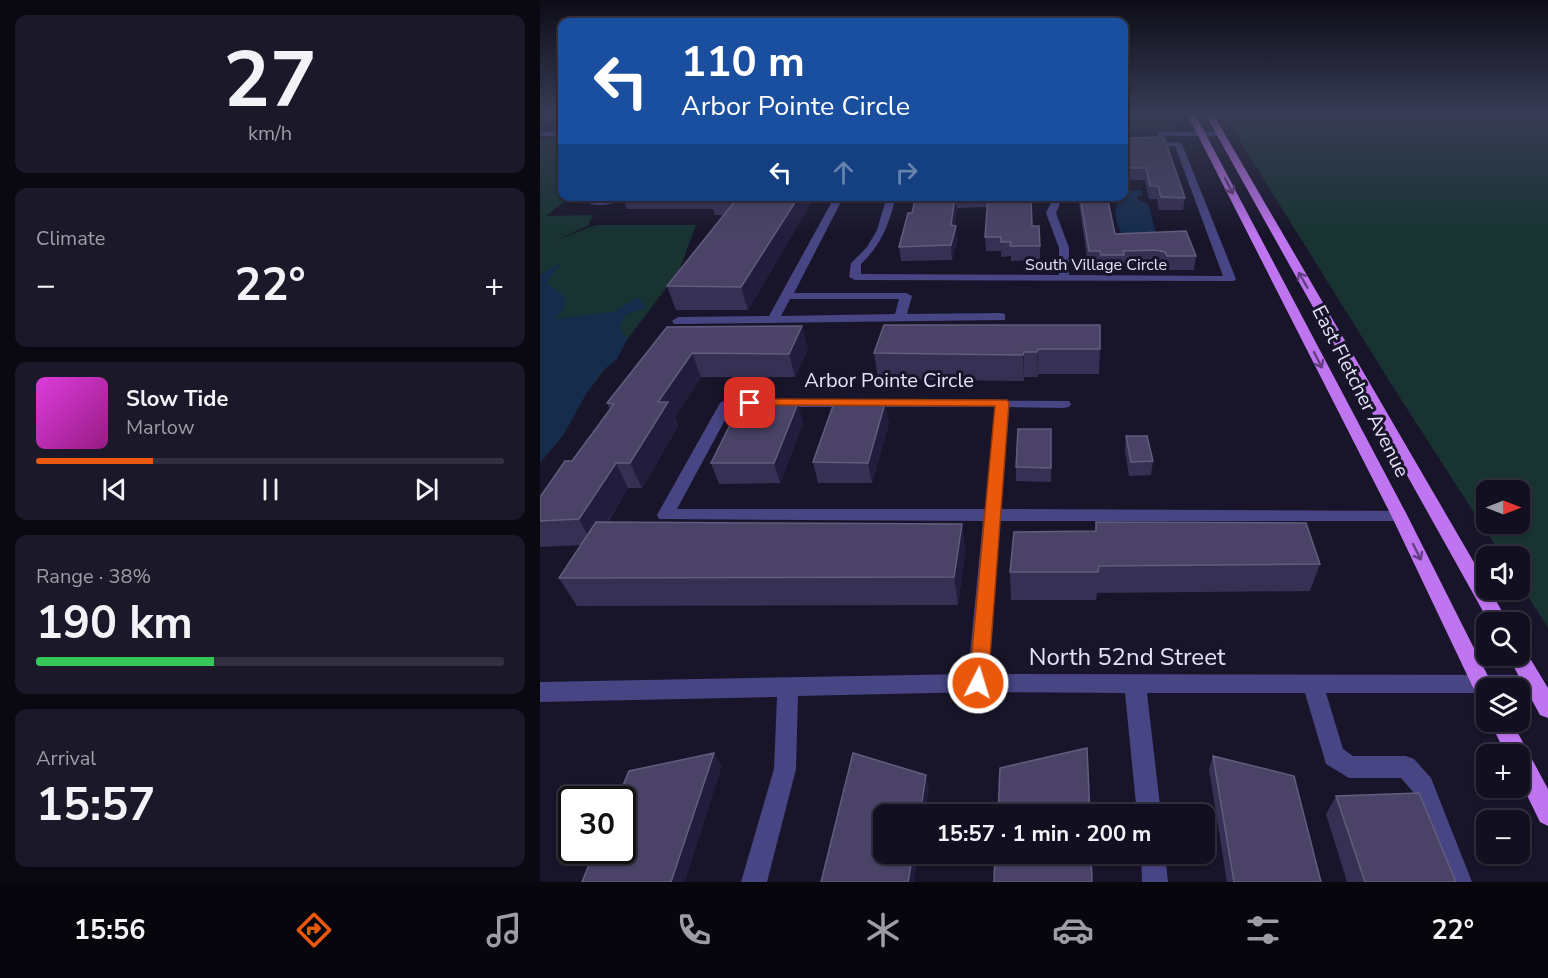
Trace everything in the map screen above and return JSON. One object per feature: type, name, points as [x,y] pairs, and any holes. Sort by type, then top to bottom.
[{"type":"main road","name":"East Fletcher Avenue","points":[[1212,153],[1399,515],[1479,678]]},
{"type":"main road","name":"East Fletcher Avenue","points":[[1232,153],[1493,612]]},
{"type":"main road","points":[[1524,666],[1548,708]]},
{"type":"main road","points":[[1530,778],[1548,814]]},
{"type":"street","name":"South Village Circle","points":[[891,201],[882,230],[871,249],[856,263],[855,278],[1230,279],[1182,153]]},
{"type":"street","points":[[588,201],[614,201]]},
{"type":"street","points":[[773,320],[837,201]]},
{"type":"street","points":[[1057,201],[1051,213],[1064,248],[1064,279]]},
{"type":"street","points":[[786,296],[906,296],[900,318]]},
{"type":"street","points":[[678,321],[1001,317]]},
{"type":"street","name":"Arbor Pointe Circle","points":[[1002,403],[727,403],[665,515],[1399,515]]},
{"type":"street","points":[[978,683],[1002,403],[1064,404]]},
{"type":"street","name":"North 52nd Street","points":[[540,692],[978,683],[1313,683],[1476,688]]},
{"type":"street","points":[[1135,683],[1148,804]]},
{"type":"street","points":[[1313,683],[1334,756],[1349,767],[1406,767],[1423,786],[1459,882]]},
{"type":"street","name":"North 52nd Street","points":[[1530,684],[1534,684]]},
{"type":"street","points":[[754,882],[785,769],[786,703],[790,686]]},
{"type":"street","points":[[1154,864],[1155,882]]},
{"type":"green space","points":[[540,153],[558,153],[558,201],[565,201],[546,216],[593,215],[588,226],[554,241],[596,225],[696,225],[679,271],[540,455]]},
{"type":"green space","points":[[1248,153],[1548,153],[1548,628],[1530,600],[1530,546],[1496,546],[1488,534],[1530,534],[1530,480],[1476,480],[1476,516]]},
{"type":"water","points":[[1142,190],[1143,195],[1138,196],[1138,199],[1148,204],[1156,233],[1124,238],[1118,227],[1116,208],[1119,201],[1128,201],[1128,191]]},
{"type":"water","points":[[563,261],[546,283],[566,298],[565,306],[555,319],[613,312],[638,297],[647,307],[626,315],[619,327],[627,339],[617,359],[600,373],[564,434],[540,463],[540,275]]},
{"type":"building","points":[[1128,153],[1170,153],[1185,198],[1161,197],[1158,186],[1150,186],[1146,168],[1128,168]]},
{"type":"building","points":[[735,201],[796,201],[741,287],[667,286]]},
{"type":"building","points":[[915,201],[954,201],[951,225],[956,226],[951,245],[899,247],[908,213],[912,213]]},
{"type":"building","points":[[988,201],[1031,201],[1032,226],[1039,226],[1040,246],[1010,246],[1011,242],[1001,242],[1001,237],[985,237]]},
{"type":"building","points":[[1081,201],[1108,201],[1115,234],[1186,231],[1196,256],[1167,256],[1165,252],[1155,250],[1123,251],[1124,255],[1101,255],[1100,251],[1089,251]]},
{"type":"building","points":[[884,325],[1100,325],[1100,349],[1038,349],[1037,352],[1024,352],[1023,355],[874,353]]},
{"type":"building","points":[[802,326],[789,354],[692,353],[658,402],[668,402],[630,463],[616,463],[579,519],[540,521],[540,497],[565,461],[572,461],[614,404],[607,403],[667,327]]},
{"type":"building","points":[[747,403],[798,403],[774,463],[711,463],[736,413],[742,413]]},
{"type":"building","points":[[834,403],[885,403],[868,463],[813,462]]},
{"type":"building","points":[[1018,429],[1051,429],[1051,468],[1016,467]]},
{"type":"building","points":[[1126,436],[1147,436],[1153,461],[1131,462]]},
{"type":"building","points":[[596,522],[962,524],[954,577],[559,578]]},
{"type":"building","points":[[1096,522],[1306,523],[1320,564],[1099,566],[1098,572],[1010,572],[1014,532],[1096,531]]},
{"type":"building","points":[[1087,748],[1090,804],[998,804],[1000,768]]},
{"type":"building","points":[[714,753],[671,882],[582,882],[589,864],[636,864],[636,786],[623,786],[629,771]]},
{"type":"building","points":[[853,753],[926,775],[922,804],[873,804],[873,864],[911,864],[908,882],[821,882]]},
{"type":"building","points":[[1213,756],[1294,776],[1321,882],[1234,882]]},
{"type":"building","points":[[1419,793],[1456,882],[1365,882],[1336,796]]},
{"type":"building","points":[[995,864],[1091,864],[1092,882],[994,882]]},
{"type":"route","points":[[750,403],[1002,403],[978,683]]}]
